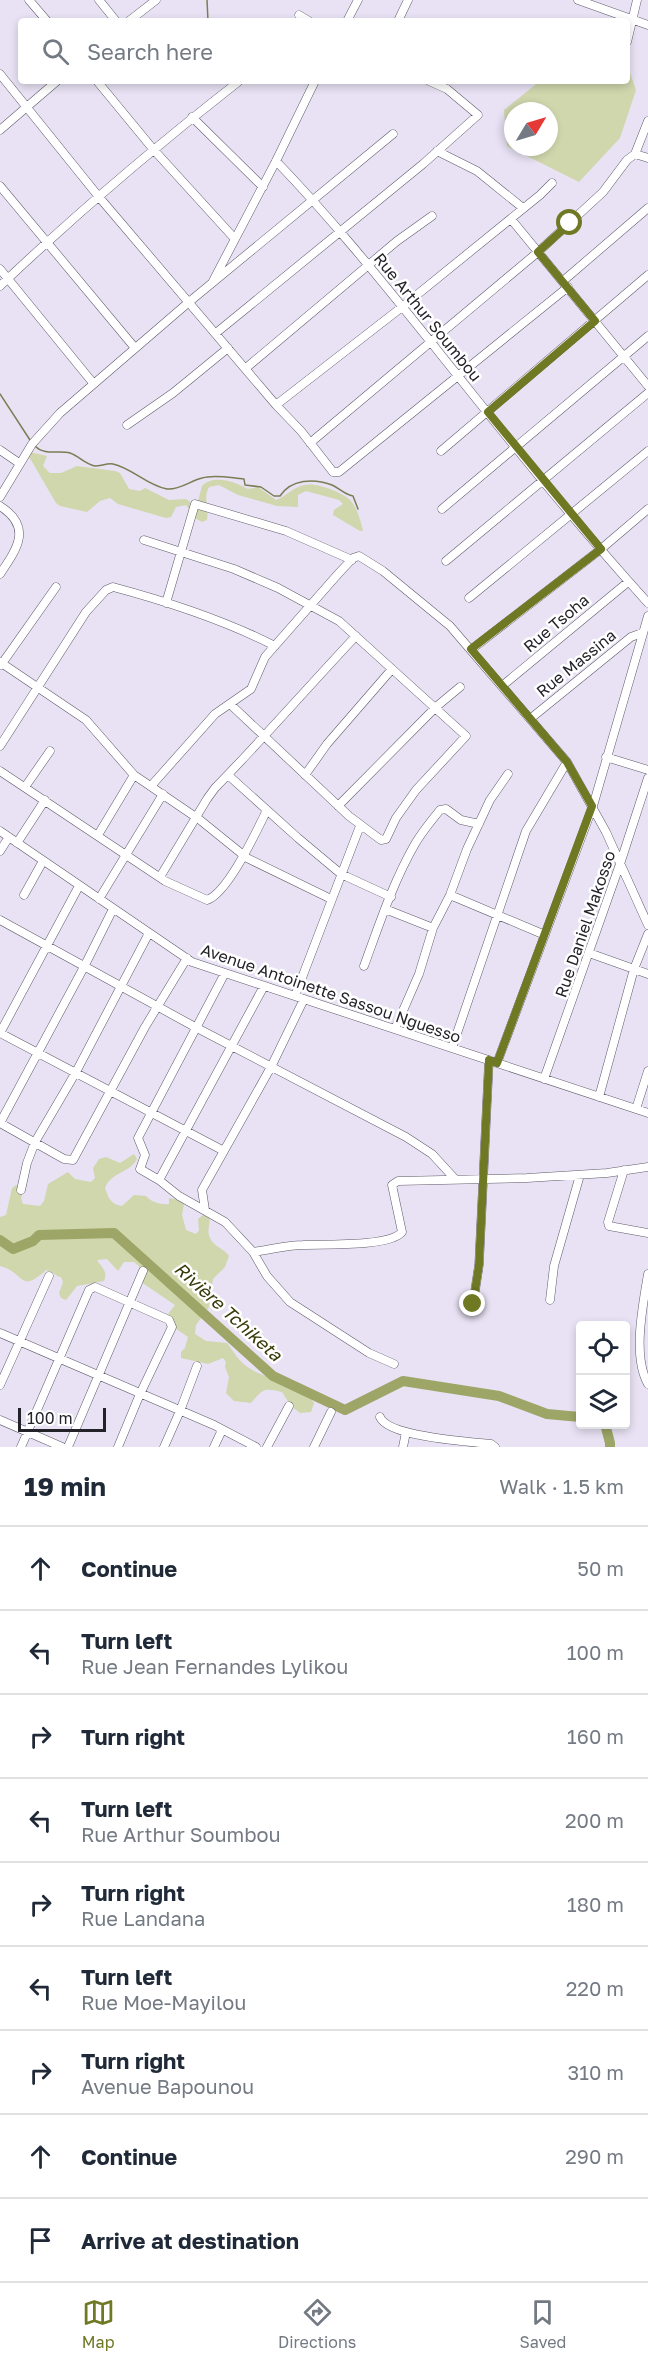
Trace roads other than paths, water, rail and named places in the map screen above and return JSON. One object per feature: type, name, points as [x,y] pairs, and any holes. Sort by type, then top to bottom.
[{"type":"street","points":[[29,0],[44,18]]},
{"type":"street","points":[[99,0],[114,18]]},
{"type":"street","points":[[133,18],[156,0]]},
{"type":"street","points":[[349,18],[358,0]]},
{"type":"street","points":[[399,18],[408,0]]},
{"type":"street","points":[[630,29],[637,0]]},
{"type":"street","points":[[582,1],[627,18]]},
{"type":"street","points":[[298,15],[304,18]]},
{"type":"street","points":[[632,20],[648,26]]},
{"type":"street","points":[[0,74],[99,197],[333,472],[339,472],[458,376],[565,284],[648,208]]},
{"type":"street","points":[[0,130],[54,84]]},
{"type":"street","points":[[99,84],[153,149],[235,239]]},
{"type":"street","points":[[0,286],[46,242],[153,149],[235,84]]},
{"type":"street","points":[[211,285],[314,84]]},
{"type":"street","points":[[216,333],[478,115],[447,89],[436,84]]},
{"type":"street","points":[[192,117],[262,187]]},
{"type":"street","points":[[310,443],[538,252],[603,192],[627,160],[636,154],[648,121]]},
{"type":"street","points":[[0,496],[19,463],[53,421],[93,383],[393,134]]},
{"type":"street","points":[[437,151],[477,171],[523,208]]},
{"type":"street","points":[[636,154],[648,158]]},
{"type":"street","name":"Rue Arthur Soumbou","points":[[276,161],[370,265],[543,481],[648,603]]},
{"type":"street","points":[[276,405],[402,307],[550,187],[552,183]]},
{"type":"street","points":[[0,186],[135,348]]},
{"type":"street","points":[[246,369],[397,241],[432,216]]},
{"type":"street","points":[[511,219],[648,386]]},
{"type":"street","points":[[0,269],[93,383]]},
{"type":"street","points":[[441,451],[648,275]]},
{"type":"street","points":[[442,509],[648,336]]},
{"type":"street","points":[[127,425],[173,393],[228,348]]},
{"type":"street","points":[[446,561],[648,393]]},
{"type":"street","points":[[0,450],[19,463]]},
{"type":"street","points":[[469,598],[648,451]]},
{"type":"street","points":[[166,603],[195,504],[286,531],[383,571],[450,626],[567,762],[592,806],[648,925]]},
{"type":"street","points":[[0,506],[11,513],[18,522],[18,542],[0,574]]},
{"type":"street","points":[[471,649],[601,549],[648,509]]},
{"type":"street","points":[[144,540],[234,569],[312,605],[339,621],[466,736],[416,790],[385,840],[381,840],[360,826],[230,704]]},
{"type":"street","points":[[151,786],[215,714],[251,689],[261,663],[355,558]]},
{"type":"street","name":"Rue Tsoha","points":[[502,686],[628,582]]},
{"type":"street","points":[[56,587],[1,664],[86,720],[134,775],[195,817],[243,855],[331,899]]},
{"type":"street","points":[[0,746],[86,612],[106,590],[113,587],[242,629],[275,646]]},
{"type":"street","points":[[473,1304],[479,1265],[483,1179],[493,1062],[545,935],[592,806],[648,616]]},
{"type":"street","name":"Rue Massina","points":[[530,718],[631,637],[642,633]]},
{"type":"street","points":[[160,877],[207,799],[356,636]]},
{"type":"street","points":[[305,776],[327,744],[392,669]]},
{"type":"street","points":[[338,806],[436,707],[460,687]]},
{"type":"street","points":[[25,787],[50,751]]},
{"type":"street","points":[[606,757],[648,770]]},
{"type":"street","points":[[452,1048],[526,831],[567,762]]},
{"type":"street","points":[[0,771],[160,877],[207,900],[234,872],[267,810]]},
{"type":"street","points":[[395,1029],[419,974],[433,928],[450,895],[479,824],[496,789],[508,774]]},
{"type":"street","points":[[98,835],[134,775]]},
{"type":"street","points":[[228,775],[341,873],[391,897]]},
{"type":"street","name":"Rue Daniel Makosso","points":[[544,1079],[648,778]]},
{"type":"street","points":[[99,899],[163,794]]},
{"type":"street","points":[[17,843],[45,800]]},
{"type":"street","points":[[364,966],[385,909],[416,842],[440,810],[446,809],[458,818],[479,824]]},
{"type":"street","points":[[295,996],[360,826]]},
{"type":"street","name":"Avenue Antoinette Sassou Nguesso","points":[[0,831],[190,960],[648,1113]]},
{"type":"street","points":[[0,851],[9,837]]},
{"type":"street","points":[[24,895],[43,861]]},
{"type":"street","points":[[79,886],[0,1033],[224,1151]]},
{"type":"street","points":[[450,895],[545,935]]},
{"type":"street","points":[[113,909],[0,1123],[64,1159],[73,1160],[158,1007],[190,960]]},
{"type":"street","points":[[385,909],[433,928]]},
{"type":"street","points":[[0,920],[195,1028],[419,1144],[432,1154],[455,1179]]},
{"type":"street","points":[[21,1190],[35,1142],[76,1072],[119,986],[149,933]]},
{"type":"street","points":[[599,1097],[634,969],[648,934]]},
{"type":"street","points":[[588,954],[648,974]]},
{"type":"street","points":[[225,973],[138,1138],[145,1155],[140,1169],[159,1180],[170,1191],[225,1222],[253,1252],[267,1276],[290,1302],[369,1353],[394,1364]]},
{"type":"street","points":[[159,1180],[264,986]]},
{"type":"street","points":[[205,1210],[202,1190],[272,1067],[304,999]]},
{"type":"street","points":[[636,1109],[648,1071]]},
{"type":"street","points":[[253,1252],[301,1244],[349,1246],[396,1238],[402,1232],[392,1185],[398,1181],[580,1175],[648,1167]]},
{"type":"street","points":[[624,1170],[608,1222],[609,1226],[648,1233]]},
{"type":"street","points":[[550,1300],[554,1266],[580,1175]]},
{"type":"street","points":[[68,1447],[143,1271]]},
{"type":"street","points":[[648,1274],[644,1360],[648,1384]]},
{"type":"street","points":[[0,1385],[49,1276]]},
{"type":"street","points":[[21,1447],[89,1290],[98,1287],[169,1320],[172,1327],[118,1447]]},
{"type":"street","points":[[0,1333],[180,1411],[256,1447]]},
{"type":"street","points":[[164,1447],[197,1365]]},
{"type":"street","points":[[267,1447],[289,1406]]},
{"type":"street","points":[[314,1447],[331,1412]]},
{"type":"street","points":[[380,1417],[385,1424],[448,1443],[491,1444],[495,1447]]},
{"type":"street","points":[[0,1420],[62,1447]]},
{"type":"street","points":[[214,1447],[222,1430]]},
{"type":"street","points":[[403,1447],[406,1432]]},
{"type":"waterway","points":[[207,0],[208,18]]},
{"type":"waterway","points":[[0,394],[30,440]]},
{"type":"waterway","points":[[35,446],[47,452],[70,453],[95,466],[111,464],[120,466],[167,489],[212,476],[244,479],[245,485],[261,487],[274,496],[280,496],[290,486],[297,483],[318,481],[332,485],[353,496],[358,509]]},
{"type":"waterway","name":"Rivière Tchiketa","points":[[0,1240],[13,1249],[33,1241],[39,1235],[114,1233],[273,1376],[345,1410],[403,1381],[499,1396],[547,1414],[576,1417]]},
{"type":"waterway","name":"Rivière Tchiketa","points":[[606,1429],[610,1447]]}]
